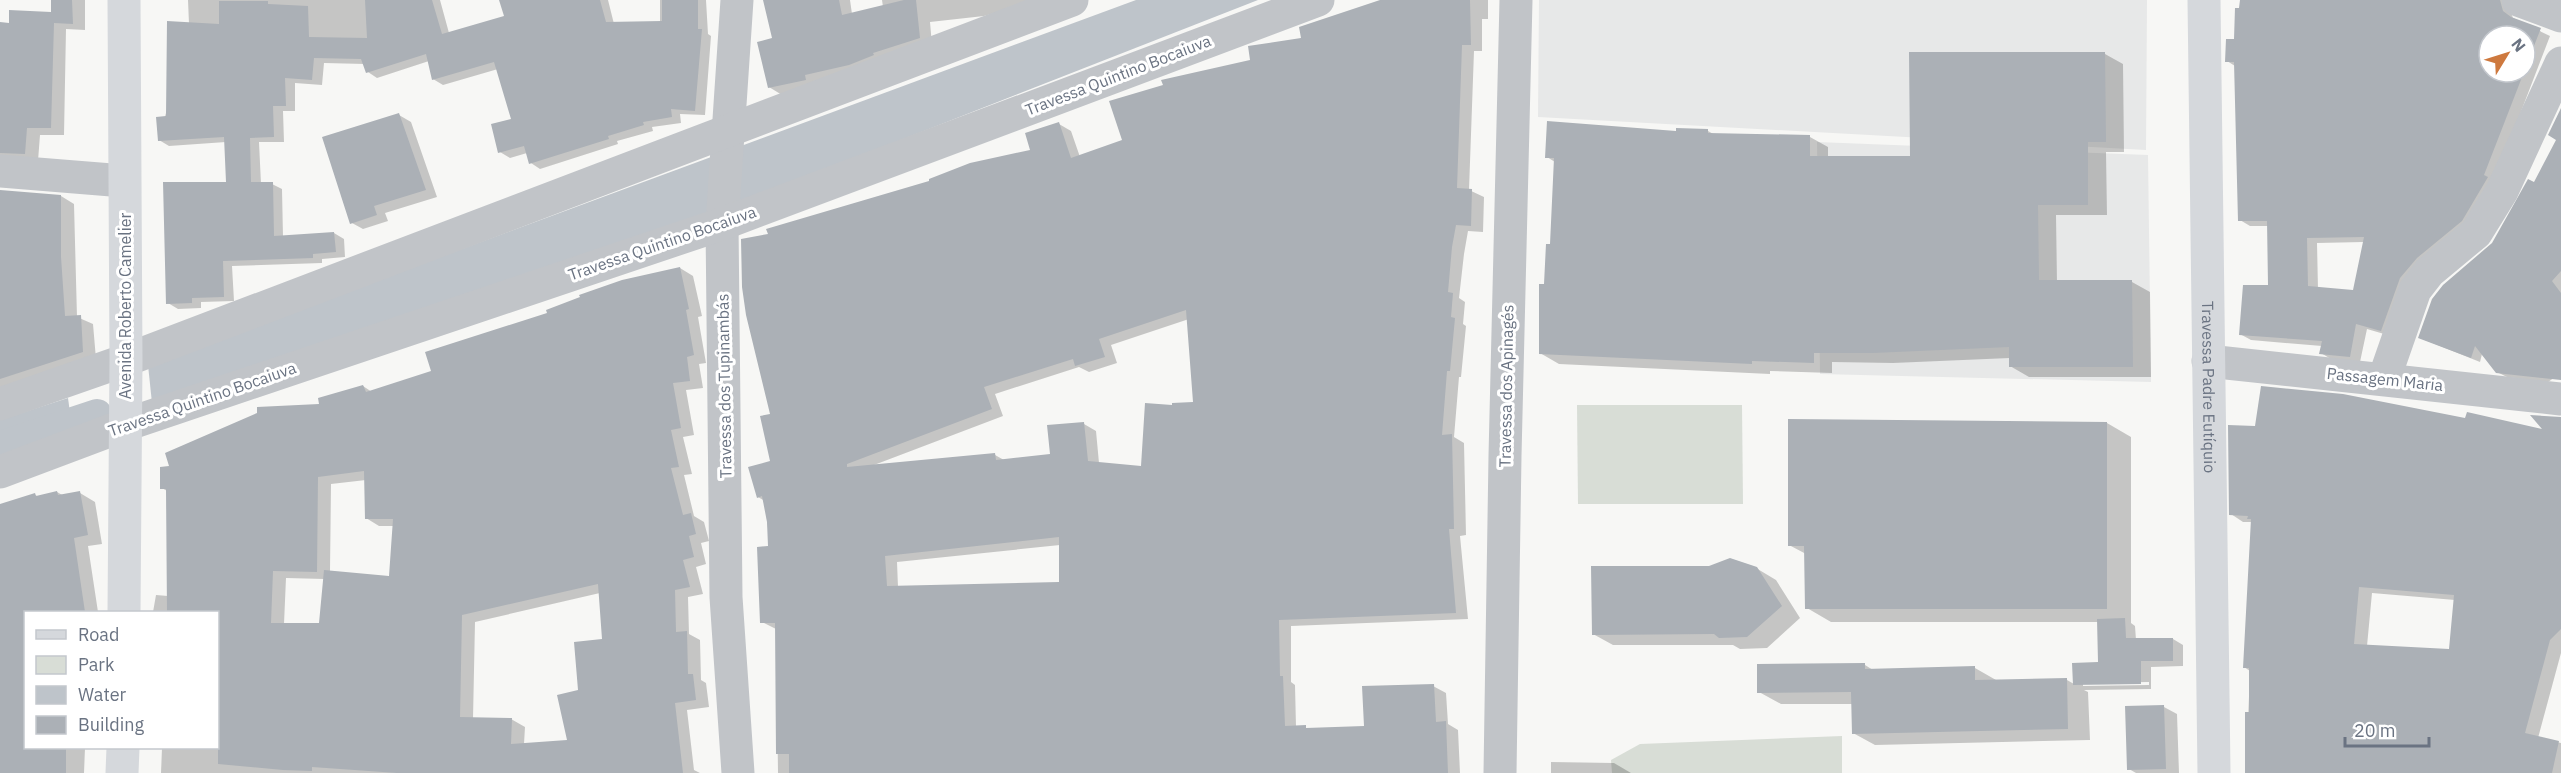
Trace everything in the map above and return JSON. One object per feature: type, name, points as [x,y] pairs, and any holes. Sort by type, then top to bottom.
[{"type":"main road","name":"Avenida Roberto Camelier","points":[[124,0],[126,360],[124,611]]},
{"type":"main road","name":"Travessa Padre Eutíquio","points":[[2204,0],[2214,773]]},
{"type":"main road","points":[[122,773],[123,749]]},
{"type":"street","name":"Travessa dos Tupinambás","points":[[737,0],[722,224],[726,597],[738,773]]},
{"type":"street","points":[[0,404],[126,360],[1072,0]]},
{"type":"street","name":"Travessa Quintino Bocaiuva","points":[[0,472],[125,425],[722,224],[1318,0]]},
{"type":"street","name":"Travessa dos Apinagés","points":[[1500,773],[1504,456],[1516,0]]},
{"type":"street","points":[[2518,0],[2561,16]]},
{"type":"street","points":[[2384,379],[2415,290],[2429,272],[2476,233],[2502,191],[2561,63]]},
{"type":"street","points":[[0,171],[124,181]]},
{"type":"street","name":"Passagem Maria","points":[[2208,361],[2561,399]]},
{"type":"shaded area","points":[[1539,0],[2147,0],[2146,150],[1538,117]]},
{"type":"shaded area","points":[[1817,142],[2148,155],[2151,382],[1820,374]]},
{"type":"green space","points":[[1577,405],[1742,405],[1743,504],[1578,504]]},
{"type":"green space","points":[[1842,736],[1842,773],[1612,773],[1611,760],[1640,744]]},
{"type":"water","points":[[1136,0],[1258,0],[740,203],[152,403],[148,365]]},
{"type":"water","points":[[68,398],[73,435],[0,460],[0,420]]},
{"type":"building","points":[[51,0],[72,0],[73,24],[54,23],[51,128],[27,128],[25,154],[0,153],[0,22],[9,23],[9,10],[51,12]]},
{"type":"building","points":[[365,0],[432,0],[442,34],[504,16],[499,0],[600,0],[606,22],[662,21],[662,0],[698,0],[698,29],[702,29],[695,111],[671,109],[672,117],[643,122],[644,125],[608,136],[609,139],[529,164],[524,146],[498,153],[491,124],[511,119],[494,62],[432,80],[426,54],[366,73],[361,59],[314,58],[312,80],[285,78],[286,106],[273,106],[274,137],[250,138],[251,182],[273,182],[274,236],[334,232],[336,252],[313,254],[313,258],[223,261],[224,297],[192,298],[192,303],[166,304],[163,182],[226,182],[224,137],[158,141],[156,117],[166,116],[167,21],[219,24],[219,1],[268,1],[268,4],[308,6],[309,37],[367,38]]},
{"type":"building","points":[[763,0],[839,0],[842,15],[904,0],[916,0],[920,38],[873,53],[874,55],[849,65],[805,75],[806,80],[768,88],[757,42],[772,38]]},
{"type":"building","points":[[1380,0],[1470,0],[1471,45],[1462,45],[1457,188],[1472,189],[1471,226],[1456,225],[1452,247],[1448,292],[1453,293],[1451,317],[1455,318],[1450,371],[1447,371],[1442,435],[1452,434],[1454,529],[1449,529],[1456,613],[1279,620],[1280,676],[1283,676],[1285,726],[1306,725],[1306,728],[1364,726],[1362,686],[1434,684],[1436,722],[1446,721],[1448,773],[789,773],[789,754],[776,754],[775,623],[760,623],[757,547],[768,546],[767,522],[762,496],[757,498],[748,467],[770,461],[760,416],[770,414],[746,315],[742,287],[741,239],[768,234],[766,229],[929,181],[929,179],[970,163],[1030,150],[1025,133],[1059,122],[1071,158],[1122,140],[1109,101],[1163,85],[1161,80],[1250,60],[1248,46],[1301,38],[1299,27]],"holes":[[[1186,310],[1193,402],[1172,403],[1172,405],[1145,403],[1141,466],[1088,461],[1084,422],[1047,425],[1050,454],[996,460],[995,453],[847,467],[847,464],[992,409],[984,387],[1073,359],[1075,366],[1105,357],[1099,339]],[[1059,537],[1059,582],[887,586],[885,556]]]},
{"type":"building","points":[[2240,0],[2500,0],[2503,11],[2511,17],[2530,24],[2477,24],[2477,84],[2519,84],[2484,175],[2488,177],[2462,221],[2417,258],[2400,278],[2381,331],[2356,324],[2350,357],[2319,354],[2322,341],[2239,335],[2243,285],[2268,285],[2267,221],[2238,221],[2234,62],[2225,62],[2226,39],[2234,39],[2235,8],[2239,8]],"holes":[[[2364,237],[2353,290],[2308,286],[2307,238]]]},
{"type":"building","points":[[2537,27],[2541,28],[2537,38]]},
{"type":"building","points":[[1909,52],[2105,52],[2106,142],[2088,142],[2088,205],[2038,205],[2039,280],[2132,280],[2133,367],[2009,367],[2009,347],[1873,353],[1814,353],[1814,363],[1752,361],[1752,364],[1539,354],[1539,284],[1544,284],[1546,244],[1550,244],[1554,158],[1545,158],[1547,121],[1676,131],[1676,128],[1708,129],[1708,133],[1810,135],[1810,156],[1910,156]]},
{"type":"building","points":[[2561,108],[2561,271],[2552,281],[2561,293],[2561,380],[2496,373],[2475,346],[2471,358],[2418,338],[2432,299],[2443,285],[2492,243],[2528,179],[2534,182],[2556,140],[2548,135]]},
{"type":"building","points":[[399,113],[426,190],[374,206],[377,215],[350,224],[322,137]]},
{"type":"building","points":[[0,190],[61,195],[61,257],[65,316],[81,315],[83,352],[0,379]]},
{"type":"building","points":[[680,267],[689,309],[686,310],[694,355],[687,357],[690,381],[673,383],[681,428],[671,430],[679,467],[671,468],[683,515],[691,513],[696,534],[689,536],[694,557],[683,560],[690,587],[675,590],[676,632],[687,631],[688,674],[693,674],[696,700],[675,703],[683,773],[397,773],[312,767],[312,771],[283,770],[218,764],[219,611],[167,611],[166,489],[160,489],[160,467],[169,466],[165,453],[257,413],[257,407],[319,404],[318,398],[363,385],[366,392],[431,371],[425,352],[547,313],[546,310],[580,297],[579,295],[622,280]],"holes":[[[364,471],[365,519],[393,519],[389,576],[324,570],[319,623],[271,623],[273,571],[317,572],[318,477]],[[598,584],[602,639],[574,642],[578,690],[557,695],[567,740],[511,744],[512,718],[460,717],[462,615]]]},
{"type":"building","points":[[2261,386],[2343,394],[2465,418],[2467,412],[2542,429],[2530,415],[2561,417],[2561,629],[2550,640],[2525,733],[2559,741],[2552,773],[2245,773],[2245,712],[2249,712],[2249,668],[2243,668],[2251,519],[2247,519],[2248,516],[2229,515],[2228,425],[2255,426]],"holes":[[[2359,587],[2454,595],[2449,649],[2354,644]]]},
{"type":"building","points":[[1788,419],[2107,422],[2107,609],[1805,609],[1804,546],[1788,546]]},
{"type":"building","points":[[57,491],[58,495],[80,491],[88,535],[74,538],[85,611],[24,611],[24,749],[66,749],[66,773],[0,773],[0,504],[35,493],[36,496]]},
{"type":"building","points":[[1730,558],[1757,567],[1782,606],[1747,637],[1719,638],[1714,634],[1592,635],[1591,566],[1709,566]]},
{"type":"building","points":[[2125,618],[2126,638],[2173,638],[2173,661],[2141,661],[2141,684],[2073,685],[2072,663],[2098,662],[2097,619]]},
{"type":"building","points":[[1865,663],[1865,669],[1975,666],[1975,680],[2067,678],[2068,729],[1852,734],[1851,692],[1757,693],[1757,664]]},
{"type":"building","points":[[2164,705],[2166,769],[2127,770],[2125,706]]},
{"type":"waterway","points":[[0,446],[97,414]]}]
